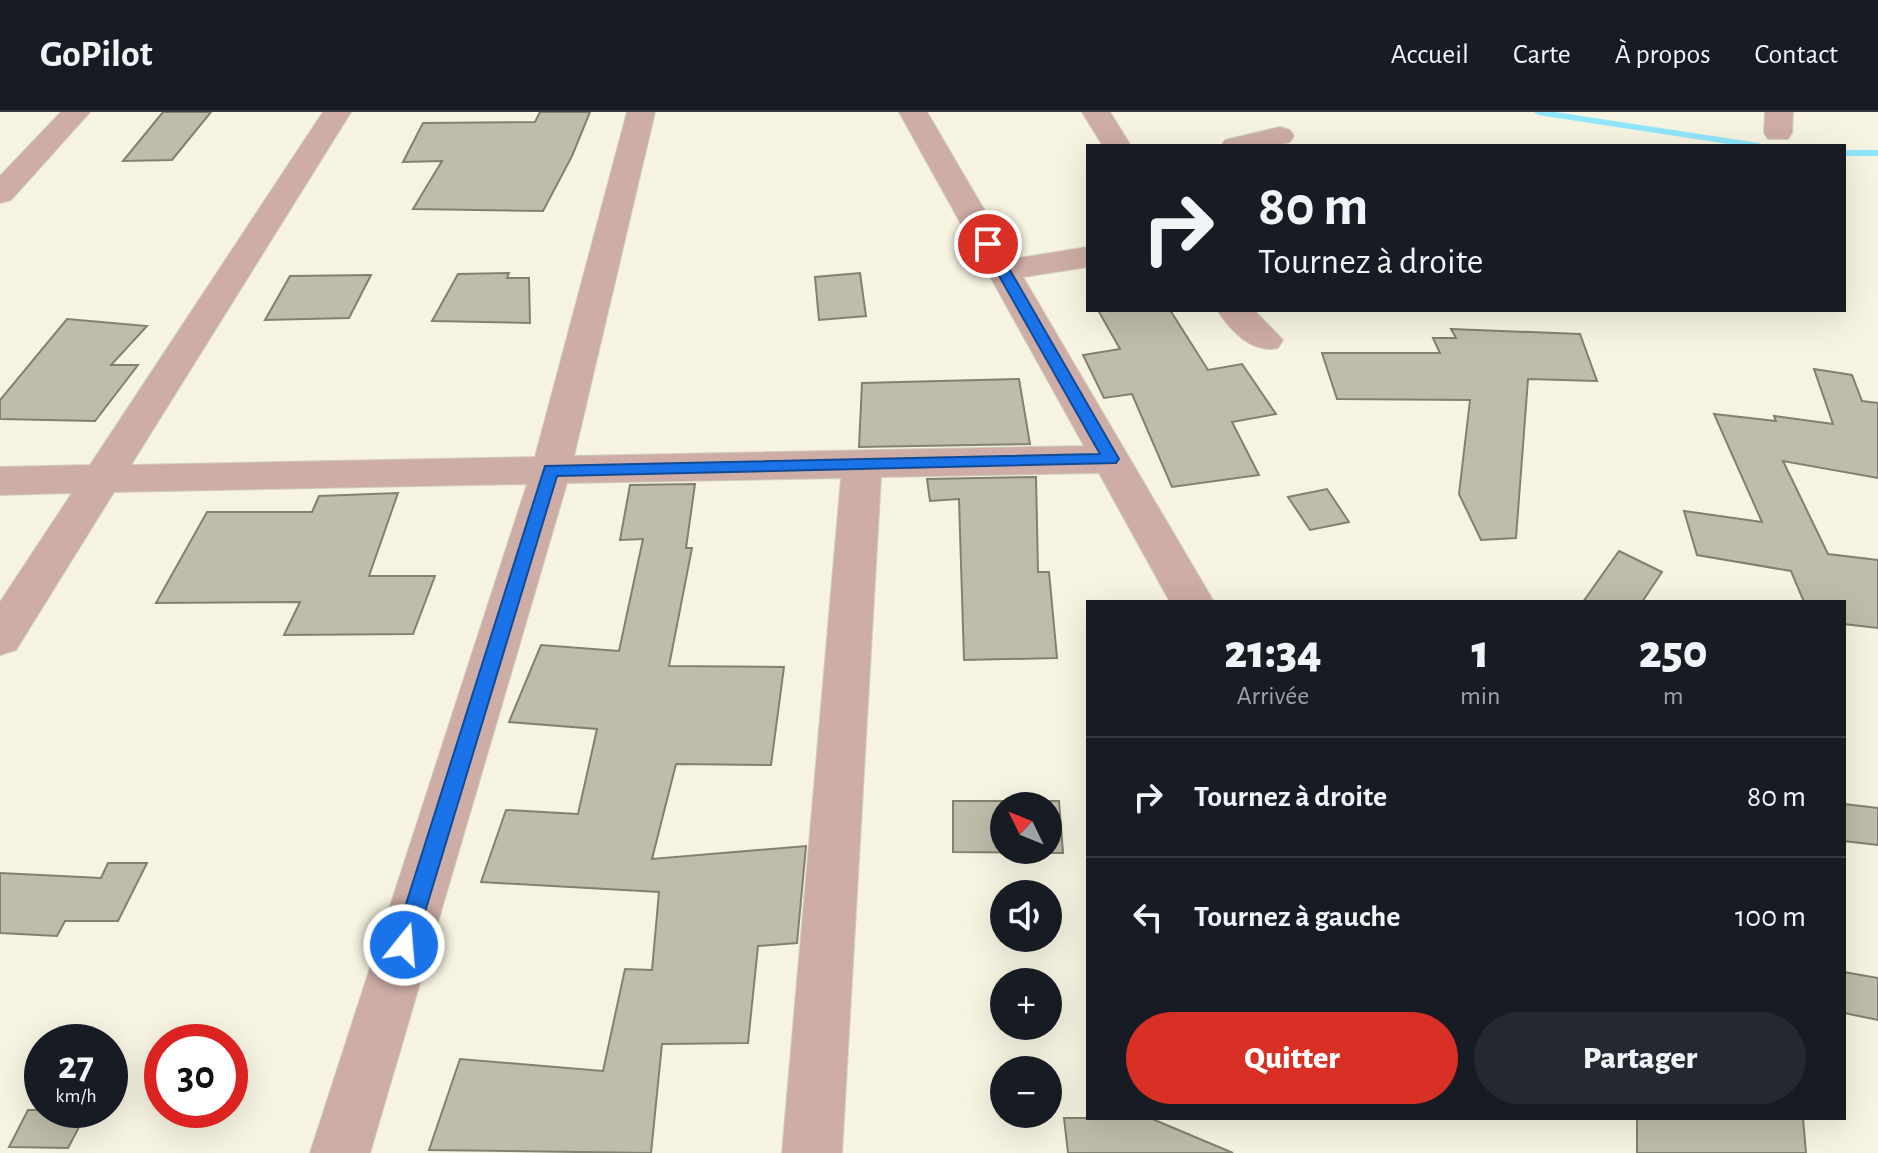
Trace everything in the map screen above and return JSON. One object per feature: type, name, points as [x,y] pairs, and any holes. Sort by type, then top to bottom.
[{"type":"street","points":[[0,194],[76,112]]},
{"type":"street","points":[[0,638],[99,479],[337,112]]},
{"type":"street","points":[[340,1153],[551,470],[641,112]]},
{"type":"street","points":[[913,112],[1191,600]]},
{"type":"street","points":[[1096,112],[1116,144]]},
{"type":"street","points":[[1244,144],[1280,136]]},
{"type":"street","points":[[1003,270],[1086,257]]},
{"type":"street","points":[[1236,312],[1266,340]]},
{"type":"street","points":[[0,481],[1111,459]]},
{"type":"street","points":[[812,1153],[862,464]]},
{"type":"building","points":[[163,112],[211,112],[172,160],[123,161]]},
{"type":"building","points":[[540,112],[590,112],[572,156],[543,211],[413,209],[442,161],[403,162],[423,123],[535,122]]},
{"type":"building","points":[[509,273],[507,278],[529,278],[530,323],[432,321],[458,274]]},
{"type":"building","points":[[860,273],[866,316],[819,320],[815,277]]},
{"type":"building","points":[[371,275],[349,318],[265,320],[290,276]]},
{"type":"building","points":[[1099,312],[1171,312],[1208,370],[1242,364],[1276,414],[1232,422],[1259,475],[1172,487],[1132,394],[1104,398],[1083,355],[1120,349]]},
{"type":"building","points":[[67,319],[147,326],[111,365],[138,365],[95,421],[0,419],[0,400]]},
{"type":"building","points":[[1451,329],[1580,334],[1597,381],[1528,379],[1516,538],[1481,540],[1459,494],[1470,400],[1337,399],[1322,353],[1440,353],[1433,338],[1456,338]]},
{"type":"building","points":[[1814,369],[1852,375],[1862,401],[1878,403],[1878,478],[1783,461],[1828,554],[1878,560],[1878,628],[1846,624],[1846,600],[1803,600],[1791,571],[1697,555],[1684,511],[1762,522],[1714,414],[1776,421],[1774,416],[1833,424]]},
{"type":"building","points":[[1019,379],[1030,444],[859,447],[862,383]]},
{"type":"building","points":[[1036,477],[1038,572],[1049,572],[1057,658],[964,660],[959,499],[930,501],[927,479]]},
{"type":"building","points":[[695,484],[686,548],[692,548],[669,666],[784,667],[771,765],[676,764],[652,859],[806,846],[797,943],[758,946],[748,1043],[662,1044],[651,1153],[429,1150],[460,1059],[603,1071],[625,969],[652,970],[659,892],[481,882],[506,810],[578,814],[597,729],[509,722],[541,645],[619,651],[643,539],[620,540],[630,485]]},
{"type":"building","points":[[1327,489],[1349,522],[1310,530],[1288,497]]},
{"type":"building","points":[[398,493],[369,576],[435,576],[413,634],[284,635],[300,602],[156,603],[207,512],[312,512],[319,496]]},
{"type":"building","points":[[1619,551],[1662,572],[1643,600],[1584,600]]},
{"type":"building","points":[[953,801],[990,801],[990,852],[953,852]]},
{"type":"building","points":[[1846,804],[1878,808],[1878,845],[1846,841]]},
{"type":"building","points":[[108,863],[147,863],[118,921],[65,921],[57,936],[0,933],[0,873],[101,878]]},
{"type":"building","points":[[1846,972],[1878,978],[1878,1020],[1846,1013]]},
{"type":"building","points":[[24,1118],[24,1128],[79,1128],[68,1148],[9,1147]]},
{"type":"building","points":[[1064,1118],[1155,1120],[1233,1153],[1068,1153]]},
{"type":"building","points":[[1637,1120],[1803,1120],[1806,1153],[1637,1153]]},
{"type":"waterway","points":[[1538,112],[1746,144]]},
{"type":"waterway","points":[[1846,153],[1878,153]]},
{"type":"route","points":[[404,945],[551,470],[1111,459],[988,244]]}]
